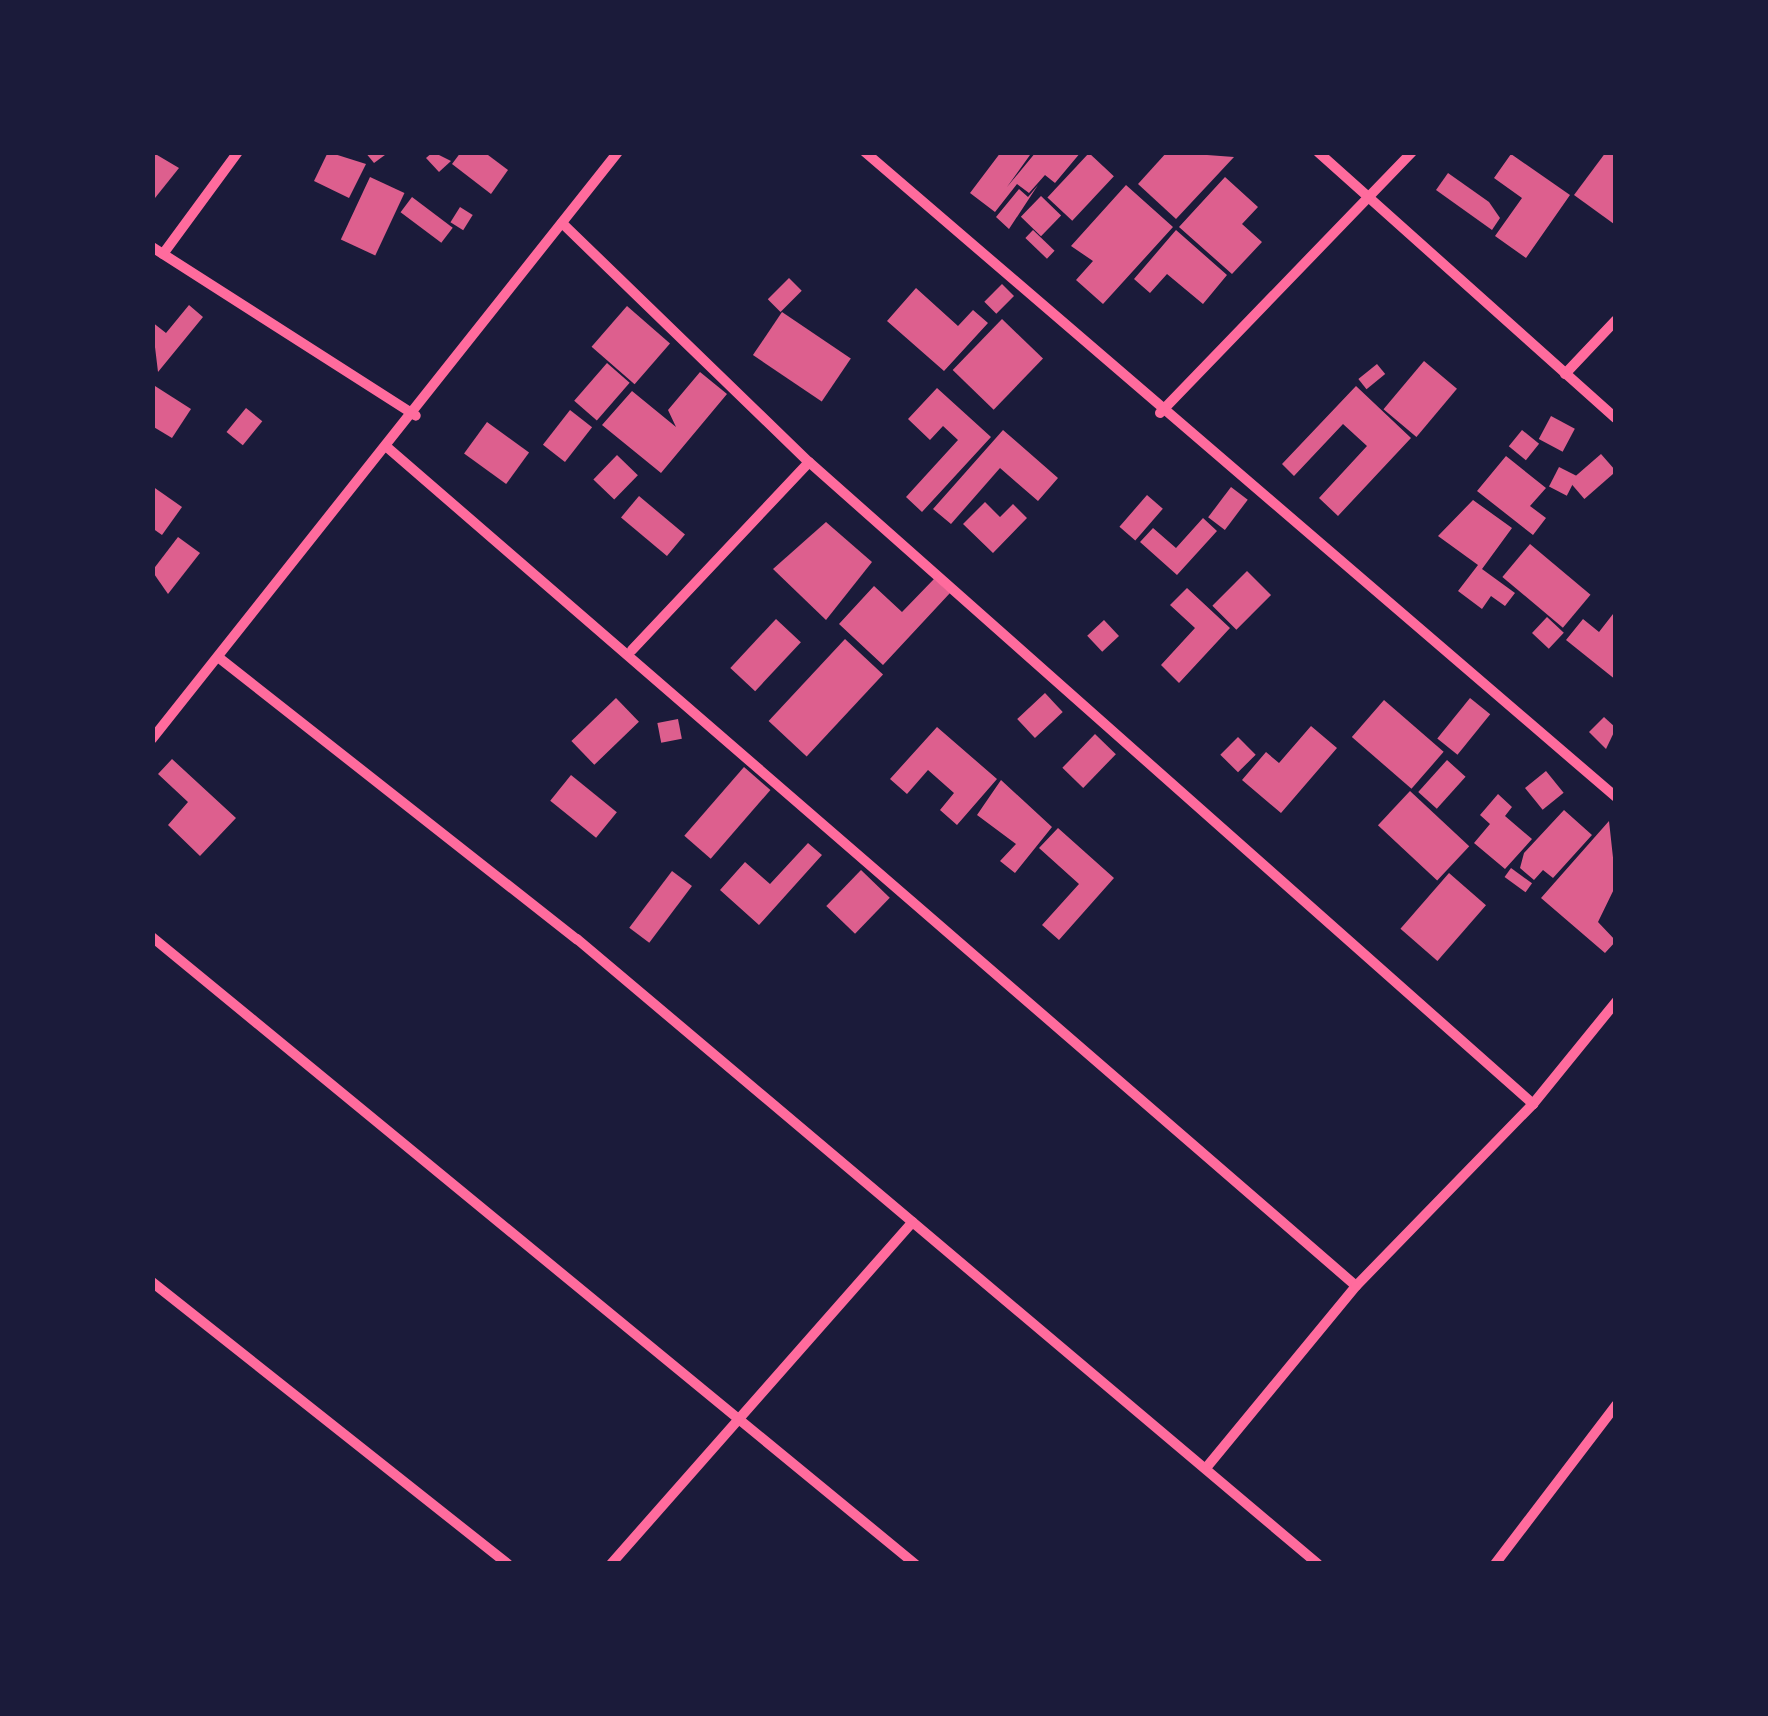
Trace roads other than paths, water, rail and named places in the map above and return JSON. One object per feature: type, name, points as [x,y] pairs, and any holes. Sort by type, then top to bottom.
[{"type":"street","points":[[164,254],[238,152]]},
{"type":"street","points":[[152,739],[416,416],[618,152]]},
{"type":"street","points":[[865,152],[1160,413],[1616,797]]},
{"type":"street","points":[[1318,152],[1616,418]]},
{"type":"street","points":[[1160,413],[1368,193],[1412,152]]},
{"type":"street","points":[[562,223],[810,462],[1532,1104]]},
{"type":"street","points":[[152,247],[416,416]]},
{"type":"street","points":[[1565,374],[1616,320]]},
{"type":"street","points":[[388,448],[632,650],[1356,1286]]},
{"type":"street","points":[[632,650],[810,462]]},
{"type":"street","points":[[218,657],[577,939],[1318,1564]]},
{"type":"street","points":[[152,937],[739,1416],[914,1564]]},
{"type":"street","points":[[1206,1468],[1356,1286],[1532,1104],[1616,1002]]},
{"type":"street","points":[[610,1564],[912,1222]]},
{"type":"street","points":[[152,1282],[508,1564]]},
{"type":"street","points":[[1495,1564],[1616,1405]]}]
